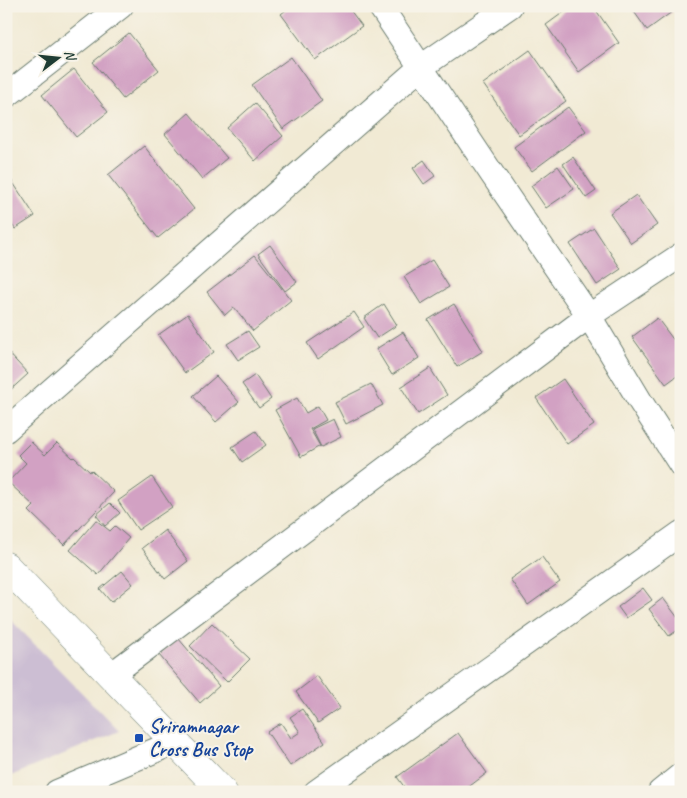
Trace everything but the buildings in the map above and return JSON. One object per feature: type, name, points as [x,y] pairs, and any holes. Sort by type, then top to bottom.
[{"type":"street","points":[[6,96],[121,6]]},
{"type":"street","points":[[380,6],[589,316],[681,465]]},
{"type":"street","points":[[6,430],[421,67],[510,6]]},
{"type":"street","points":[[111,675],[589,316],[681,254]]},
{"type":"street","points":[[316,792],[681,533]]},
{"type":"street","points":[[6,566],[224,792]]},
{"type":"street","points":[[57,792],[175,742]]},
{"type":"street","points":[[660,792],[681,775]]},
{"type":"shaded area","points":[[6,615],[119,731],[6,778]]},
{"type":"place","name":"Sriramnagar Cross Bus Stop","points":[[139,738]]}]
